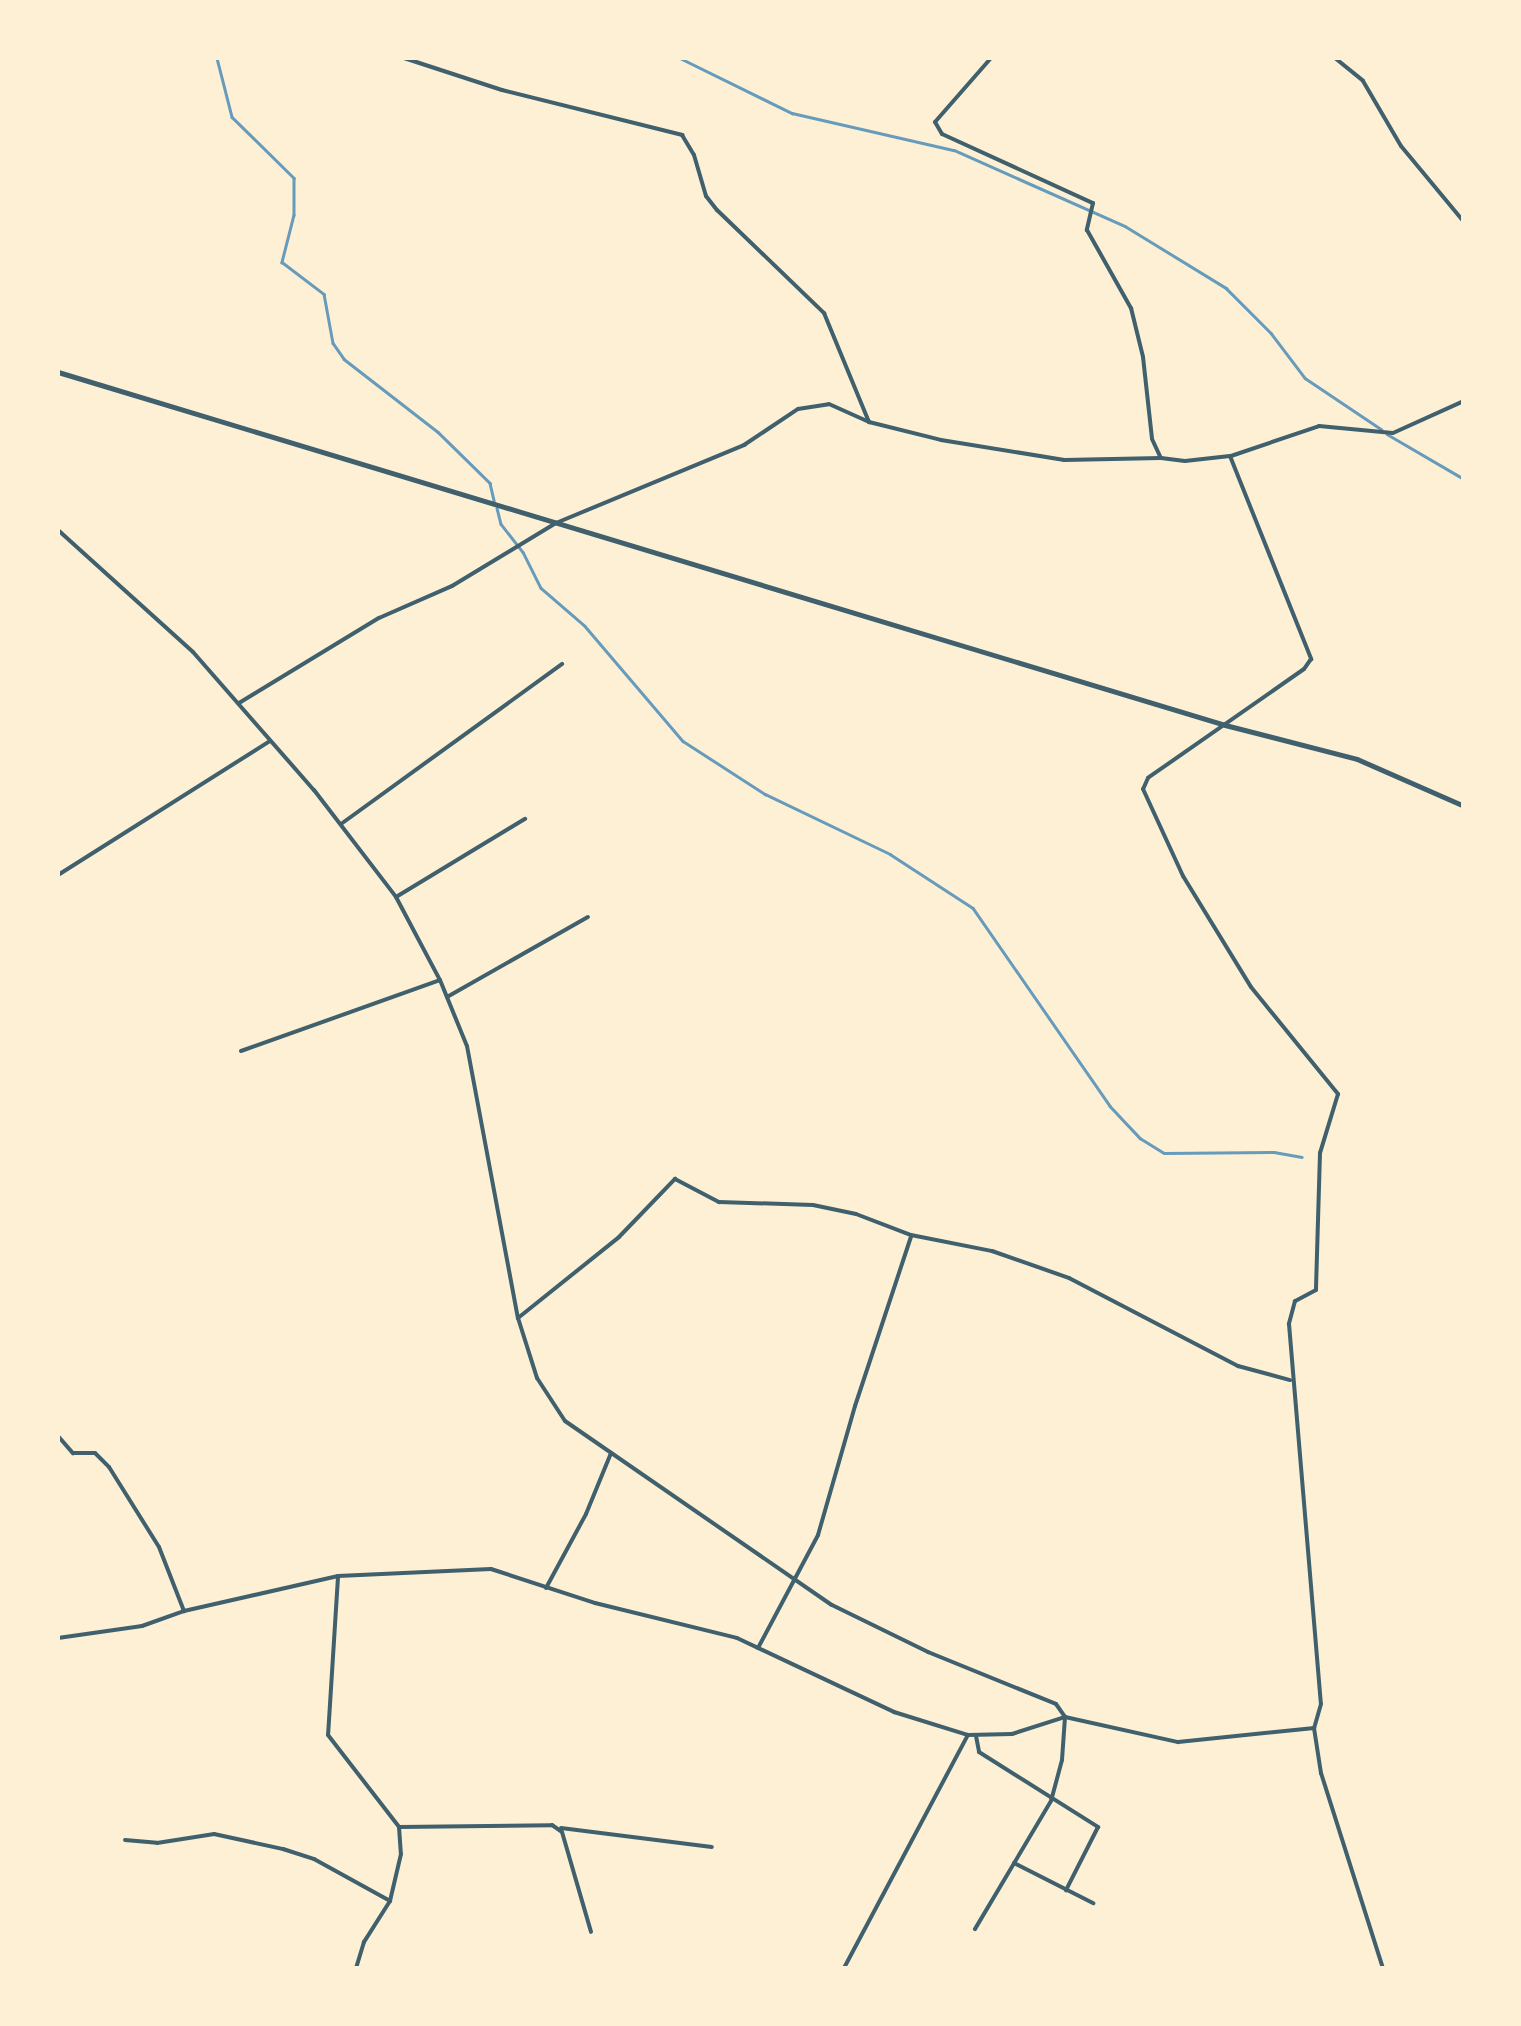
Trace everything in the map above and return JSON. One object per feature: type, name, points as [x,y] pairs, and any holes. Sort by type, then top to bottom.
[{"type":"street","points":[[404,58],[502,90],[682,136],[694,155],[706,196],[717,210],[824,313],[869,422]]},
{"type":"street","points":[[991,58],[935,122],[942,134],[1093,203],[1088,230],[1131,308],[1144,358],[1152,439],[1161,458]]},
{"type":"street","points":[[1335,58],[1363,81],[1401,146],[1464,222]]},
{"type":"street","points":[[58,372],[1226,726],[1357,759],[1464,806]]},
{"type":"street","points":[[238,703],[379,618],[452,586],[556,523],[744,445],[798,409],[829,404],[869,422],[941,440],[1064,460],[1186,461],[1230,456],[1319,426],[1393,434],[1464,401]]},
{"type":"street","points":[[1230,456],[1312,659],[1226,726],[1148,778],[1143,789],[1183,876],[1251,987],[1338,1094],[1320,1153],[1316,1290],[1296,1301],[1289,1324],[1321,1704],[1314,1728],[1321,1772],[1383,1968]]},
{"type":"street","points":[[58,530],[193,652],[340,824],[396,897],[440,980],[466,1046],[518,1318],[537,1378],[565,1421],[796,1583],[928,1652],[1056,1704],[1064,1717],[1062,1760],[1052,1801],[975,1929]]},
{"type":"street","points":[[340,824],[562,664]]},
{"type":"street","points":[[58,875],[270,741]]},
{"type":"street","points":[[396,897],[526,819]]},
{"type":"street","points":[[447,997],[588,916]]},
{"type":"street","points":[[241,1051],[440,980]]},
{"type":"street","points":[[518,1318],[619,1237],[674,1179],[719,1202],[813,1205],[856,1214],[911,1235],[992,1251],[1054,1272],[1225,1360],[1292,1381]]},
{"type":"street","points":[[758,1648],[796,1583],[830,1502],[854,1406],[911,1235]]},
{"type":"street","points":[[58,1436],[73,1453],[94,1453],[109,1466],[159,1547],[184,1611]]},
{"type":"street","points":[[546,1588],[586,1514],[612,1452]]},
{"type":"street","points":[[58,1638],[142,1626],[184,1611],[338,1576],[492,1568],[546,1588],[758,1648],[894,1712],[968,1735],[1012,1734],[1064,1717],[1178,1742],[1314,1728]]},
{"type":"street","points":[[338,1576],[328,1735],[399,1827],[401,1854],[390,1901],[364,1942],[356,1968]]},
{"type":"street","points":[[844,1968],[968,1735]]},
{"type":"street","points":[[976,1736],[978,1752],[1098,1827],[1066,1890]]},
{"type":"street","points":[[399,1827],[556,1828],[712,1847]]},
{"type":"street","points":[[556,1828],[562,1832],[591,1932]]},
{"type":"street","points":[[125,1840],[158,1843],[214,1834],[283,1849],[314,1859],[390,1901]]},
{"type":"street","points":[[1014,1864],[1093,1903]]},
{"type":"waterway","points":[[217,58],[232,117],[294,178],[294,215],[282,262],[324,294],[333,343],[344,359],[438,432],[490,483],[494,501]]},
{"type":"waterway","points":[[680,58],[792,113],[954,150],[1125,226],[1226,288],[1271,333],[1305,378],[1381,429]]},
{"type":"waterway","points":[[1387,434],[1464,479]]},
{"type":"waterway","points":[[497,508],[501,524],[523,552],[541,588],[585,626],[683,741],[765,794],[890,854],[973,908],[1110,1106],[1140,1138],[1164,1153],[1274,1152],[1302,1157]]}]
